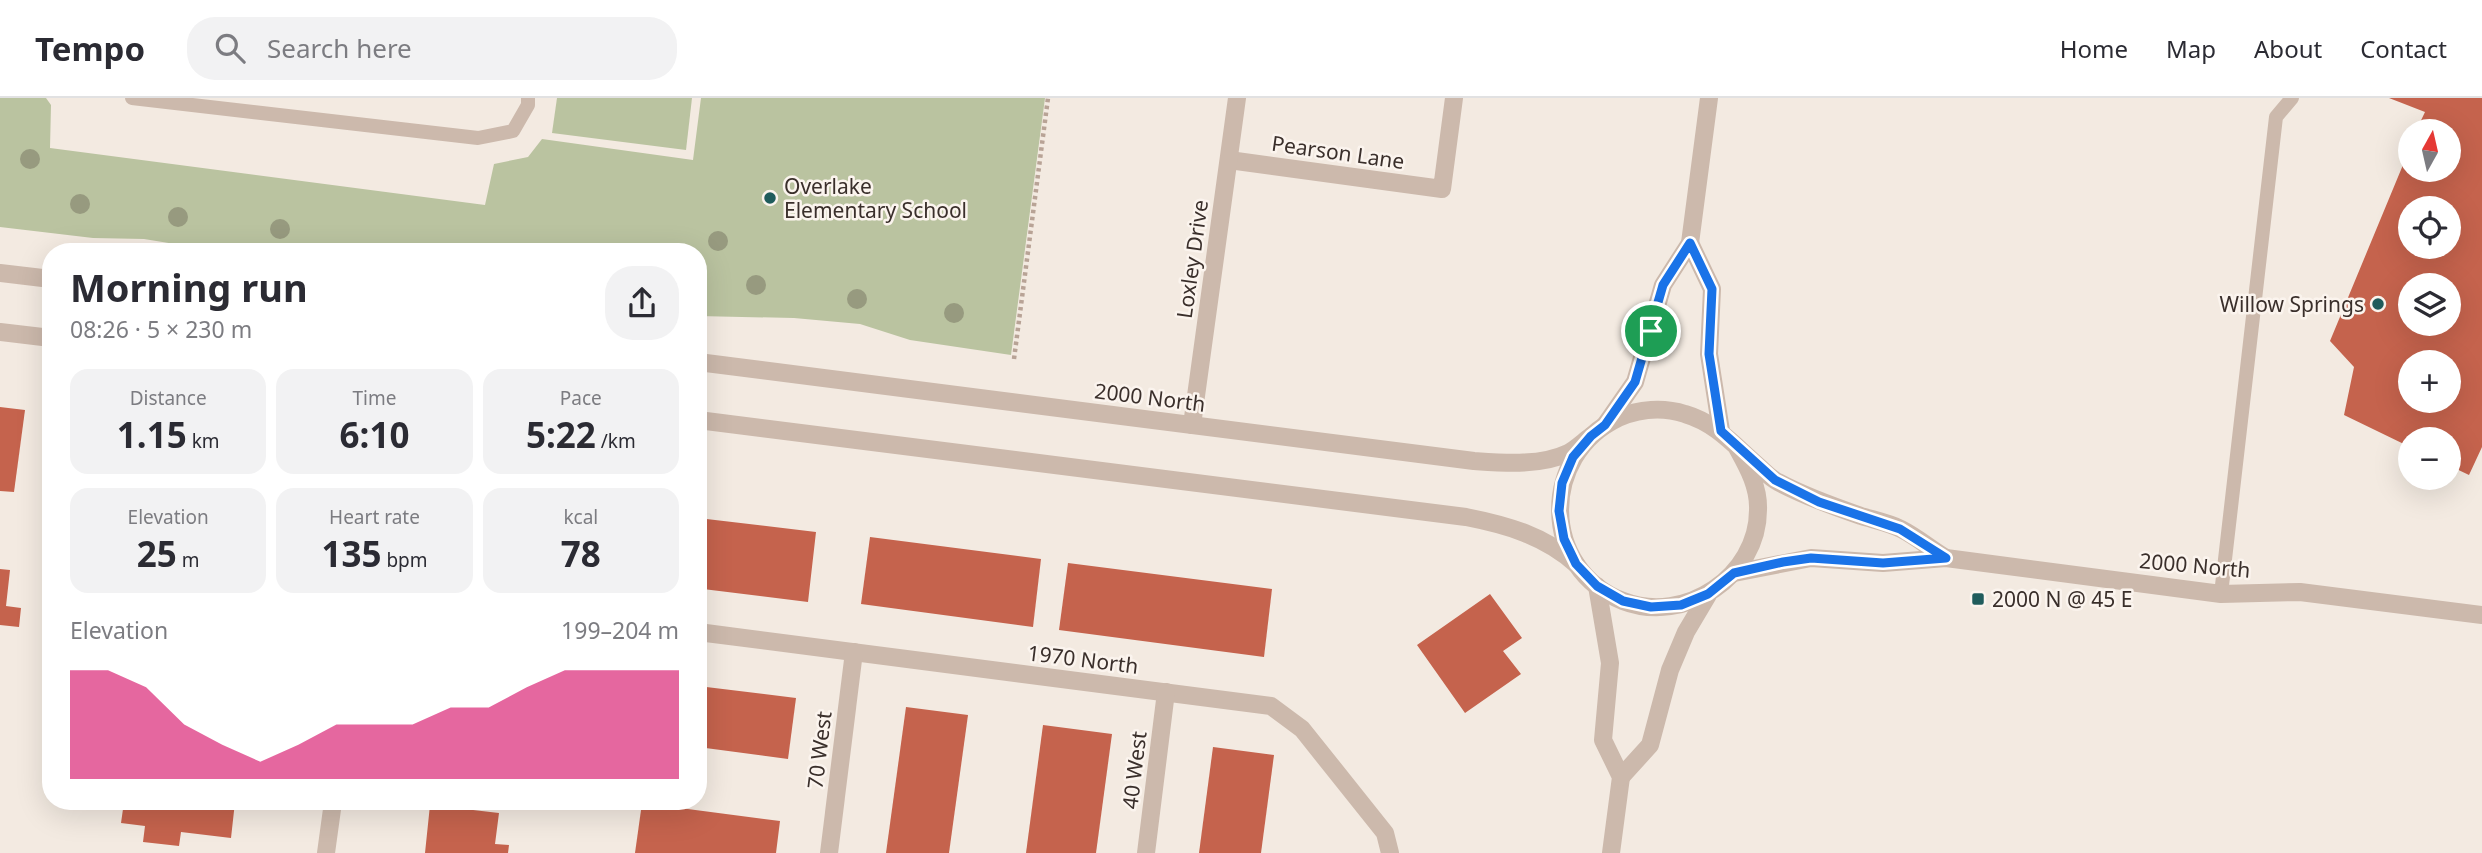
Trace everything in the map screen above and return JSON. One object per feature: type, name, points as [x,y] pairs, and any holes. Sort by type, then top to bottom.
[{"type":"street","name":"Loxley Drive","points":[[1192,425],[1237,98]]},
{"type":"street","name":"Pearson Lane","points":[[1229,160],[1442,189],[1454,98]]},
{"type":"street","points":[[1576,564],[1564,539],[1559,511],[1562,483],[1573,457],[1635,382],[1663,285],[1690,243],[1709,98]]},
{"type":"street","points":[[1690,243],[1712,289],[1709,354],[1721,431]]},
{"type":"street","points":[[0,273],[42,278]]},
{"type":"street","points":[[0,332],[42,337]]},
{"type":"street","name":"2000 North","points":[[707,363],[1474,461],[1537,461],[1569,453],[1598,430]]},
{"type":"street","points":[[707,421],[1466,517],[1520,530],[1563,553],[1597,586],[1623,601],[1651,607],[1681,605],[1708,594],[1734,573],[1752,543],[1758,510],[1753,475],[1736,446],[1721,431],[1700,418],[1676,411],[1652,409],[1628,414],[1598,430]]},
{"type":"street","name":"2000 North","points":[[1736,446],[1775,480],[1819,502],[1900,529],[1946,558]]},
{"type":"street","name":"2000 North","points":[[1734,573],[1811,558],[1883,563],[1946,558],[2221,594],[2300,592],[2482,615]]},
{"type":"street","points":[[1597,586],[1610,663],[1603,740],[1621,777],[1611,853]]},
{"type":"street","points":[[1621,777],[1650,746],[1670,670],[1686,632],[1708,594]]},
{"type":"street","name":"1970 North","points":[[707,633],[1271,706],[1302,729],[1385,833],[1390,853]]},
{"type":"street","name":"70 West","points":[[829,853],[854,652]]},
{"type":"street","name":"40 West","points":[[1146,853],[1166,692]]},
{"type":"street","points":[[326,853],[332,810]]},
{"type":"lane","points":[[132,98],[478,138],[513,131],[528,105],[528,98]]},
{"type":"lane","points":[[2221,594],[2276,117],[2292,98]]},
{"type":"path","points":[[1014,359],[1048,98]]},
{"type":"green space","points":[[0,98],[46,98],[51,105],[50,148],[485,205],[494,164],[528,157],[542,139],[693,160],[701,98],[1045,98],[1011,355],[910,340],[860,324],[794,318],[707,316],[707,243],[169,243],[144,239],[93,238],[0,227]]},
{"type":"green space","points":[[557,98],[692,98],[686,150],[552,133]]},
{"type":"building","name":"Willow Springs","points":[[2389,98],[2482,98],[2482,447],[2469,475],[2461,471],[2461,427],[2398,427],[2398,441],[2344,415],[2354,367],[2330,341],[2398,177],[2398,182],[2461,182],[2461,119],[2422,119],[2425,112]]},
{"type":"building","points":[[0,407],[25,410],[14,492],[0,491]]},
{"type":"building","points":[[707,519],[816,532],[808,602],[707,589]]},
{"type":"building","points":[[870,537],[1041,559],[1033,627],[861,604]]},
{"type":"building","points":[[1068,563],[1272,589],[1264,657],[1059,630]]},
{"type":"building","points":[[0,569],[10,570],[6,606],[21,608],[19,627],[0,625]]},
{"type":"building","points":[[1490,594],[1522,638],[1503,651],[1521,674],[1465,713],[1417,645]]},
{"type":"building","points":[[707,687],[796,698],[788,759],[707,748]]},
{"type":"building","points":[[906,707],[968,715],[949,853],[886,853]]},
{"type":"building","points":[[1043,725],[1112,734],[1096,853],[1026,853]]},
{"type":"building","points":[[1213,747],[1274,755],[1261,853],[1199,853]]},
{"type":"building","points":[[123,810],[234,810],[231,838],[181,832],[179,846],[143,842],[145,826],[121,823]]},
{"type":"building","points":[[429,810],[499,813],[495,844],[509,845],[508,853],[425,853]]},
{"type":"building","points":[[641,810],[696,810],[780,821],[776,853],[635,853]]},
{"type":"place","name":"Overlake Elementary School","points":[[770,198]]},
{"type":"place","name":"Willow Springs","points":[[2378,304]]},
{"type":"place","name":"2000 N @ 45 E","points":[[1978,599]]},
{"type":"route","points":[[1690,243],[1712,289],[1709,354],[1721,431],[1775,480],[1819,502],[1900,529],[1946,558],[1883,563],[1811,558],[1783,562],[1734,573],[1708,594],[1681,605],[1651,607],[1623,601],[1597,586],[1576,564],[1564,539],[1559,511],[1562,483],[1573,457],[1591,436],[1605,425],[1635,382],[1651,331],[1663,285],[1690,243]]}]
